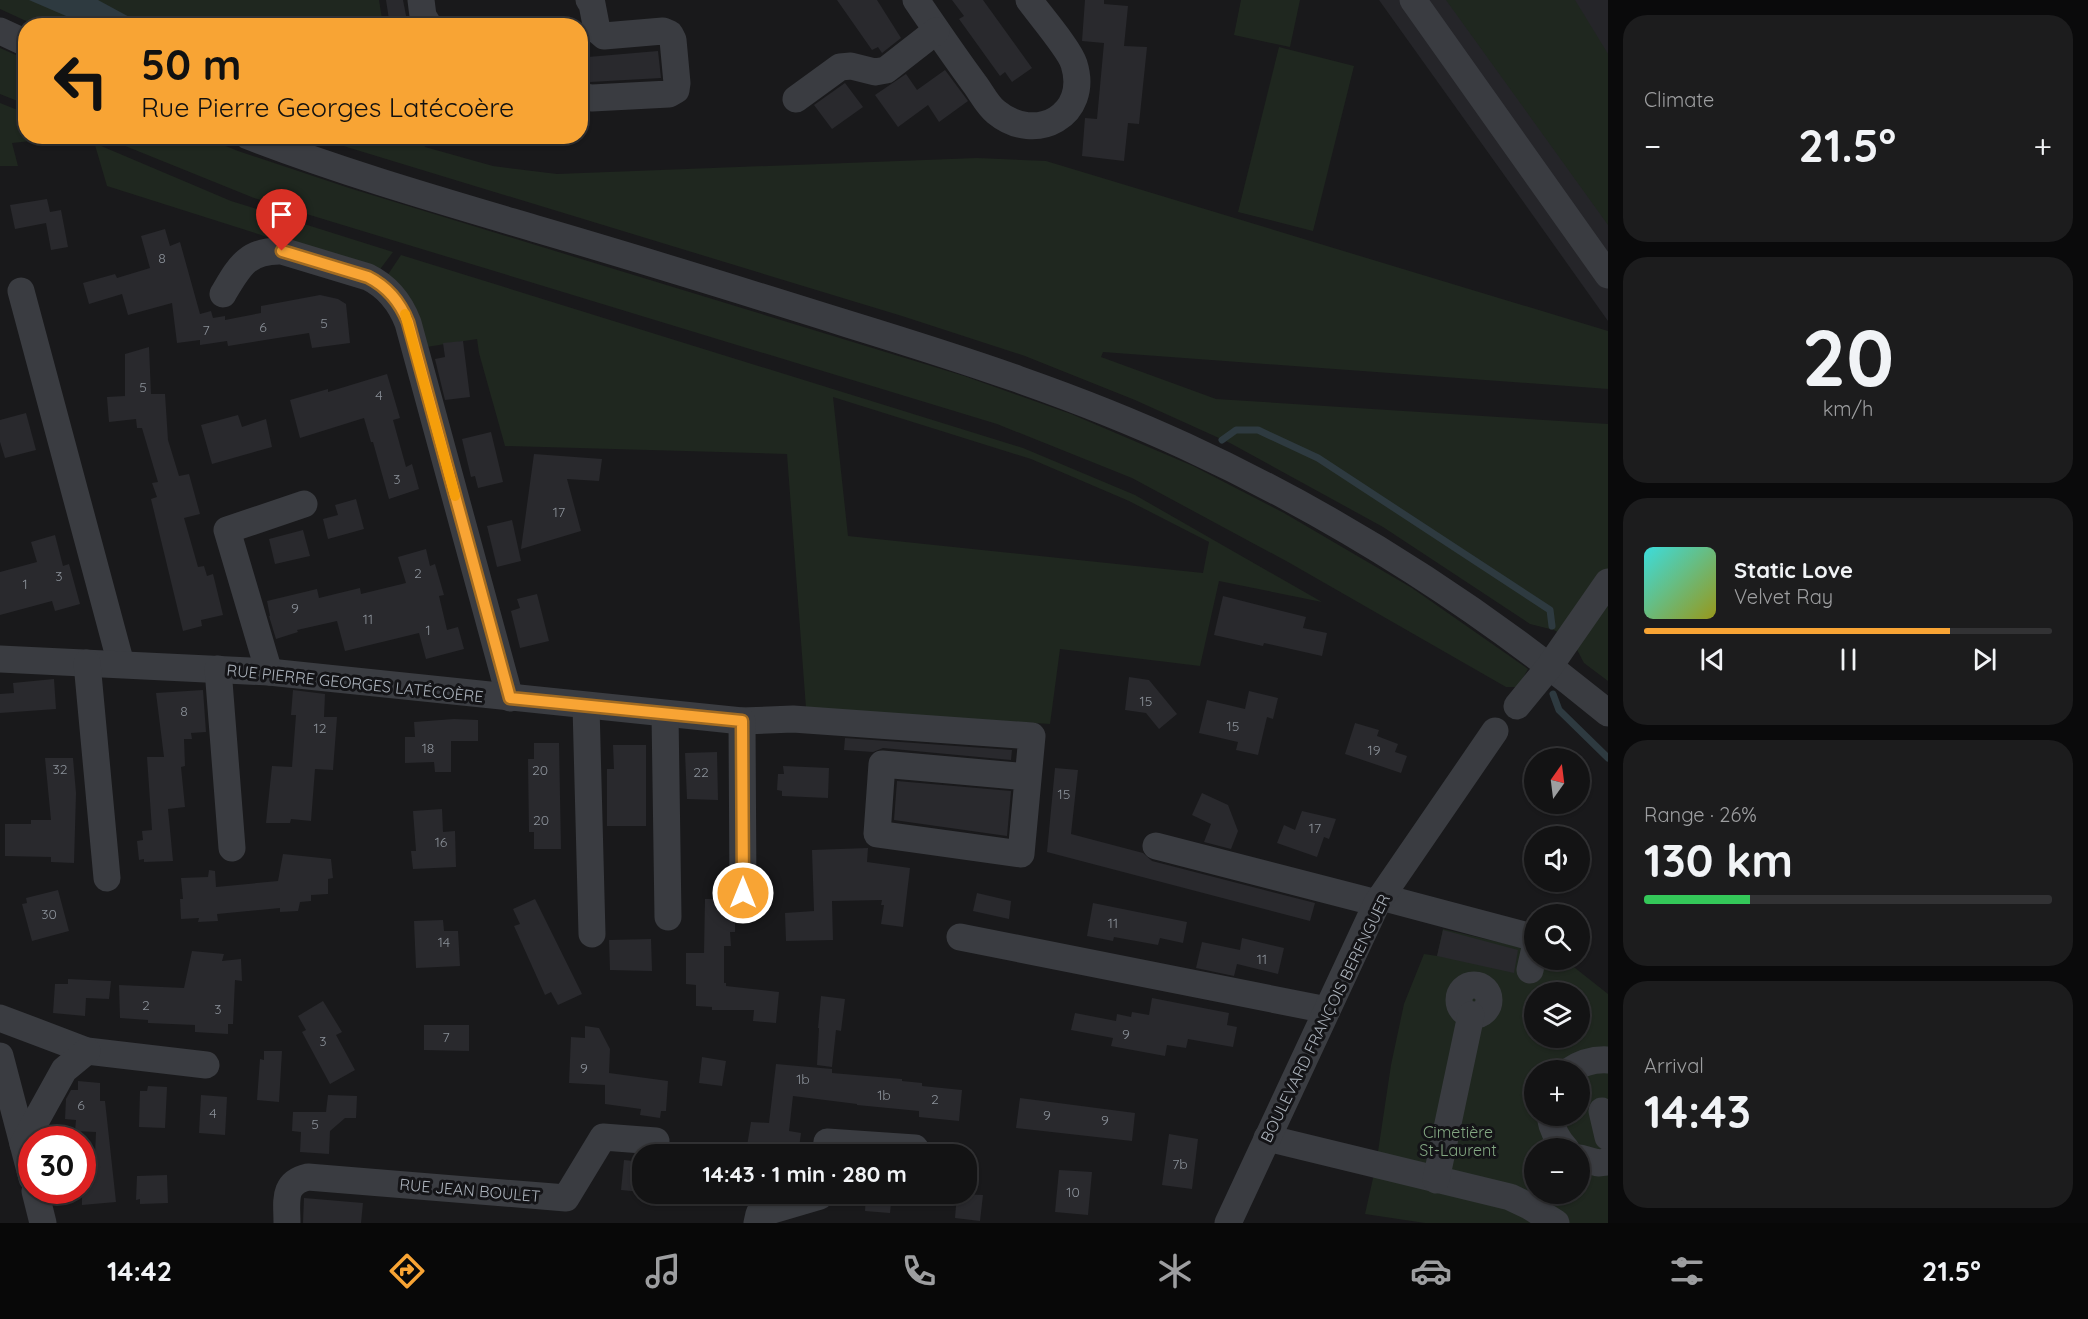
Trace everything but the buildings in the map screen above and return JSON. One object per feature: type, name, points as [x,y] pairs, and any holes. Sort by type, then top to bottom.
[{"type":"street","points":[[421,0],[424,18]]},
{"type":"street","points":[[588,97],[669,94],[676,90],[677,83],[673,40],[670,34],[663,31],[604,36],[597,30],[592,4],[589,0]]},
{"type":"street","points":[[916,0],[995,112],[1012,123],[1027,127],[1041,127],[1055,122],[1066,112],[1076,87],[1074,61],[1029,0]]},
{"type":"street","points":[[1413,0],[1608,275]]},
{"type":"street","points":[[0,31],[18,39]]},
{"type":"street","points":[[796,99],[840,67],[851,66],[876,72],[886,70],[936,31]]},
{"type":"street","points":[[271,144],[390,185],[903,341],[1029,383],[1101,410],[1185,446],[1286,496],[1400,562],[1496,627],[1608,713]]},
{"type":"street","points":[[223,294],[247,259],[256,253],[268,250],[282,251],[368,277],[378,282],[396,299],[408,322],[510,698]]},
{"type":"street","points":[[21,291],[122,664]]},
{"type":"street","points":[[269,672],[227,530],[304,504]]},
{"type":"street","points":[[1517,706],[1549,667],[1608,582]]},
{"type":"street","name":"RUE PIERRE GEORGES LATÉCOÈRE","points":[[0,659],[269,672],[742,721],[793,719],[1032,736],[1028,777]]},
{"type":"street","points":[[87,663],[107,878]]},
{"type":"street","points":[[218,669],[232,848]]},
{"type":"street","points":[[586,706],[591,934]]},
{"type":"street","points":[[665,714],[668,916]]},
{"type":"street","points":[[742,721],[743,893]]},
{"type":"street","name":"BOULEVARD FRANÇOIS BERENGUER","points":[[1228,1223],[1379,900],[1495,730]]},
{"type":"street","points":[[882,764],[1028,777],[1021,854],[877,834],[882,764]]},
{"type":"street","points":[[1156,846],[1524,935]]},
{"type":"street","points":[[960,937],[1324,1017]]},
{"type":"street","points":[[1084,980],[1324,1017]]},
{"type":"street","points":[[1436,1180],[1471,1015]]},
{"type":"street","points":[[0,1018],[87,1051],[206,1065]]},
{"type":"street","points":[[33,1126],[64,1070],[87,1051]]},
{"type":"street","points":[[0,1056],[18,1126]]},
{"type":"street","points":[[1590,1061],[1608,1060]]},
{"type":"street","points":[[1602,1112],[1608,1137]]},
{"type":"street","name":"RUE JEAN BOULET","points":[[287,1223],[287,1192],[296,1180],[308,1177],[566,1198],[603,1137],[656,1141]]},
{"type":"street","points":[[1268,1138],[1510,1197],[1556,1223]]},
{"type":"street","points":[[827,1144],[827,1142],[856,1144]]},
{"type":"street","points":[[1590,1161],[1608,1162]]},
{"type":"street","points":[[38,1204],[43,1223]]},
{"type":"street","points":[[758,1218],[797,1204]]},
{"type":"shaded area","points":[[29,0],[98,0],[131,18],[71,18]]},
{"type":"shaded area","points":[[1379,0],[1608,0],[1608,321],[1527,207]]},
{"type":"green space","points":[[0,0],[379,0],[382,18],[20,18],[0,9]]},
{"type":"green space","points":[[1241,0],[1300,0],[1290,47],[1234,35]]},
{"type":"green space","points":[[1446,0],[1575,0],[1608,54],[1608,225]]},
{"type":"green space","points":[[1279,47],[1354,66],[1313,231],[1238,212]]},
{"type":"green space","points":[[0,48],[18,56],[18,101],[0,94]]},
{"type":"green space","points":[[0,103],[18,110],[18,142],[12,143],[18,166],[0,166]]},
{"type":"green space","points":[[92,144],[97,144],[231,201],[393,252],[378,272],[107,186],[95,145]]},
{"type":"green space","points":[[120,144],[221,144],[349,188],[964,376],[1071,414],[1193,466],[1284,513],[1412,588],[1528,669],[1518,687],[1506,687],[1288,562],[1132,478],[997,424],[254,198]]},
{"type":"green space","points":[[337,144],[424,144],[425,147],[493,166],[557,174],[977,158],[1046,161],[1608,331],[1608,389],[1103,352],[1101,357],[1216,399],[1608,424],[1608,681],[1584,663],[1573,642],[1554,630],[1530,624],[1383,527],[1230,443],[1135,400],[1025,356],[902,316]]},
{"type":"green space","points":[[401,255],[1023,448],[1135,495],[1322,602],[1219,581],[1200,666],[1060,649],[1050,724],[806,708],[787,454],[505,446],[477,339],[420,348],[387,276]],"holes":[[[833,397],[1031,459],[1129,501],[1209,542],[1203,573],[848,536]]]},
{"type":"green space","name":"Cimetière St-Laurent","points":[[1443,929],[1520,947],[1524,951],[1524,970],[1578,970],[1608,994],[1608,1223],[1425,1223],[1365,1214],[1376,1165],[1391,1065],[1404,1004],[1424,954],[1437,956]]},
{"type":"waterway","points":[[1222,440],[1236,430],[1258,430],[1318,458],[1550,610],[1552,626]]},
{"type":"waterway","points":[[1553,694],[1559,710],[1608,758]]},
{"type":"slow traffic","points":[[405,314],[455,496]]},
{"type":"route","points":[[282,251],[368,277],[389,291],[403,309],[510,698],[742,721],[743,893]]}]
